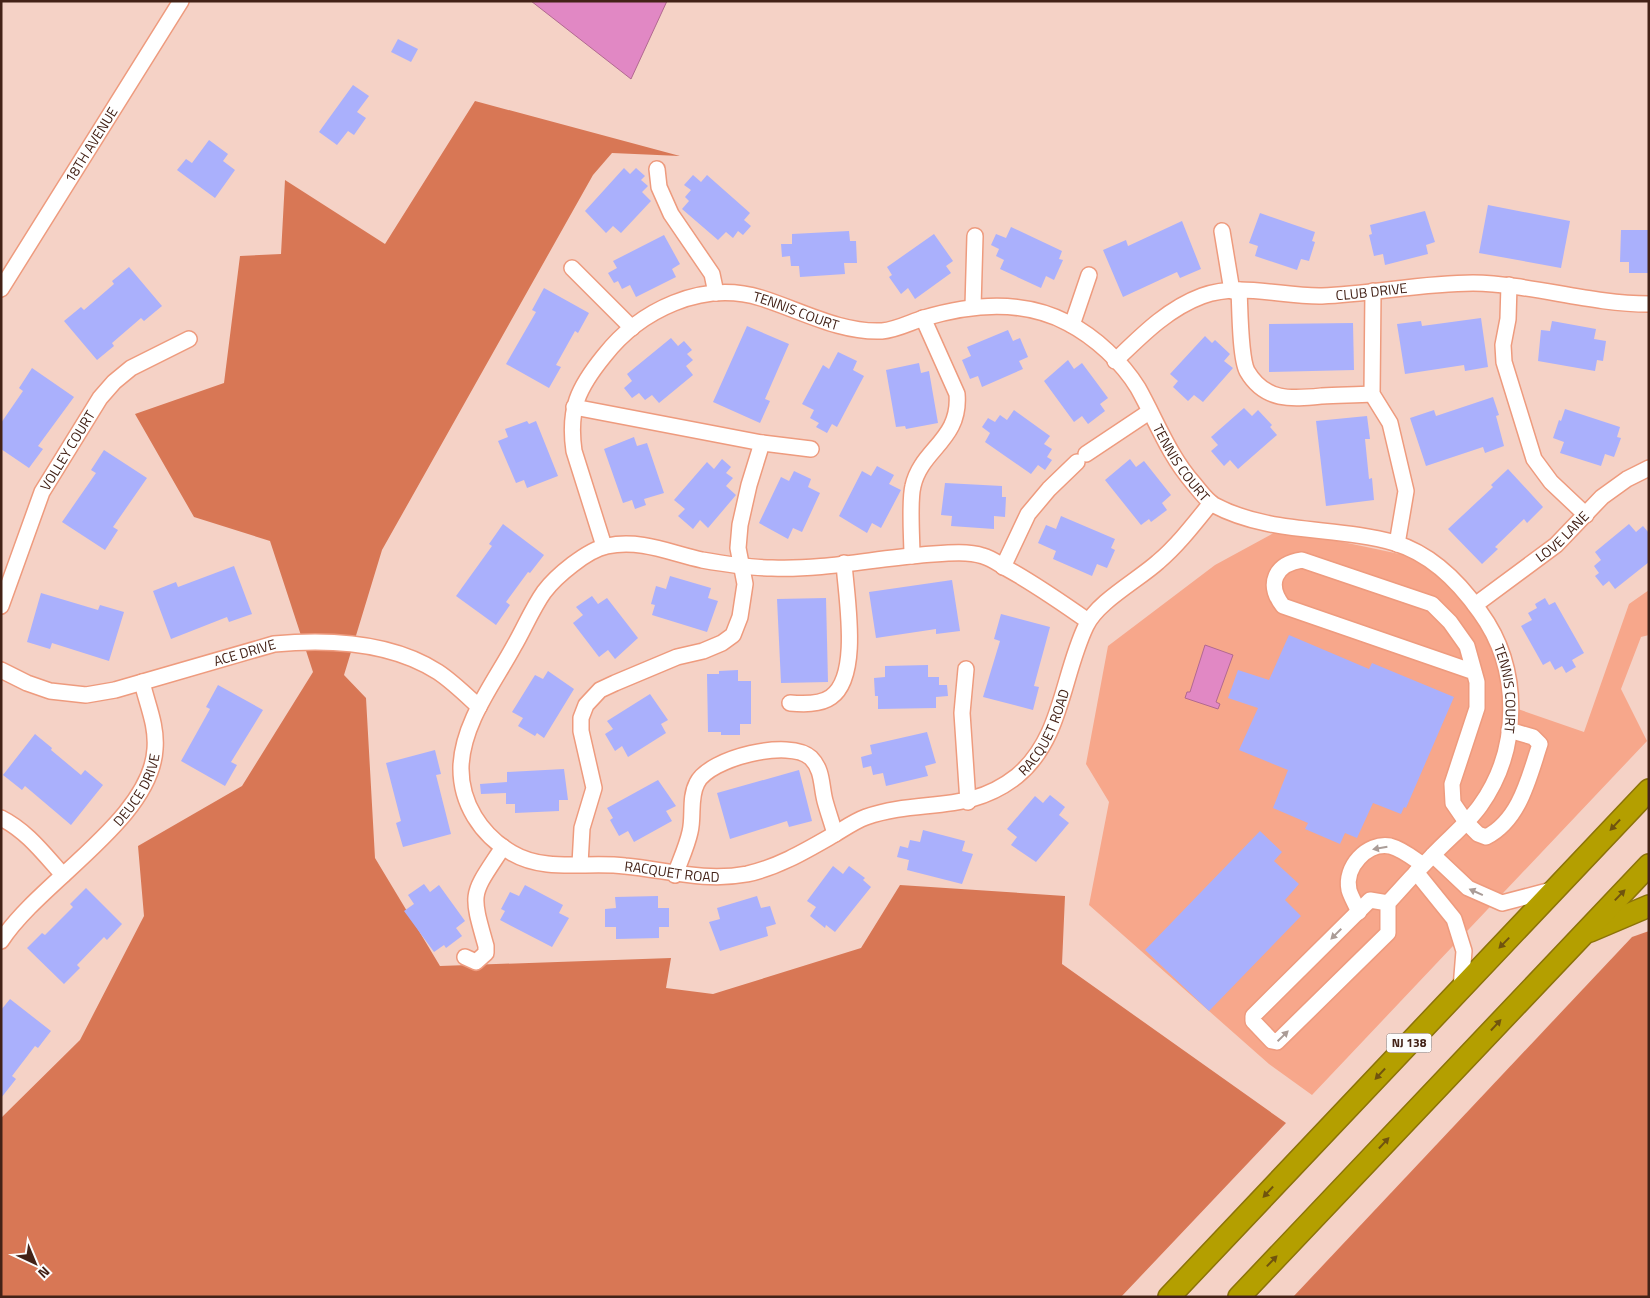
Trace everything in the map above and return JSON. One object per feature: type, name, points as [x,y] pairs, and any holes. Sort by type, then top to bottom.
[{"type":"highway","name":"NJ 138","points":[[1169,1297],[1649,790]]},
{"type":"highway","points":[[1239,1297],[1580,935],[1649,865]]},
{"type":"highway","points":[[1580,935],[1649,906]]},
{"type":"street","name":"18TH AVENUE","points":[[1,288],[181,1]]},
{"type":"street","points":[[657,169],[658,187],[671,214],[712,274],[716,293]]},
{"type":"street","points":[[1222,231],[1236,291],[1247,370],[1266,392],[1281,398],[1297,400],[1372,394]]},
{"type":"street","points":[[973,307],[975,236]]},
{"type":"street","points":[[572,268],[632,328]]},
{"type":"street","points":[[1072,325],[1089,275]]},
{"type":"street","name":"CLUB DRIVE","points":[[1114,361],[1154,324],[1180,305],[1209,294],[1236,291],[1322,296],[1472,283],[1508,285],[1618,304],[1649,304]]},
{"type":"street","points":[[1508,285],[1508,319],[1503,345],[1504,362],[1534,459],[1551,482],[1586,515]]},
{"type":"street","points":[[1373,291],[1372,394],[1390,423],[1406,491],[1397,544]]},
{"type":"street","name":"TENNIS COURT","points":[[604,546],[574,451],[572,434],[574,407],[587,377],[611,347],[632,328],[660,309],[680,300],[716,293],[739,293],[757,297],[839,326],[858,329],[884,331],[923,318],[973,307],[1005,305],[1029,309],[1072,325],[1096,340],[1132,380],[1172,455],[1211,503],[1258,522],[1397,544],[1442,569],[1460,584],[1493,630],[1504,659],[1510,693],[1509,730],[1503,756],[1493,783],[1482,804],[1388,902]]},
{"type":"street","points":[[912,556],[912,486],[921,469],[952,427],[958,408],[956,394],[923,318]]},
{"type":"street","name":"VOLLEY COURT","points":[[1,606],[42,492],[100,398],[114,382],[131,368],[189,339]]},
{"type":"street","points":[[574,407],[762,442],[811,449]]},
{"type":"street","points":[[1004,567],[1028,514],[1049,489],[1081,458],[1149,412]]},
{"type":"street","points":[[580,864],[582,828],[594,788],[581,731],[581,718],[586,705],[600,690],[677,657],[703,651],[722,643],[733,635],[745,595],[746,584],[738,548],[740,525],[749,484],[762,442]]},
{"type":"street","name":"LOVE LANE","points":[[1475,605],[1556,545],[1602,497],[1627,479],[1649,468]]},
{"type":"street","name":"RACQUET ROAD","points":[[1088,621],[1038,586],[981,555],[944,554],[912,556],[785,568],[742,566],[703,560],[666,548],[643,544],[604,546],[576,562],[560,574],[544,592],[479,707],[466,739],[462,760],[464,790],[469,806],[482,829],[503,847],[518,856],[536,863],[624,866],[675,875],[713,878],[753,873],[786,861],[862,818],[893,810],[968,802],[998,788],[1015,777],[1029,764],[1046,742],[1088,621],[1124,587],[1170,551],[1211,503]]},
{"type":"street","points":[[1474,672],[1283,606],[1274,595],[1275,581],[1279,569],[1290,562],[1302,560],[1432,604],[1450,622],[1467,646],[1477,682],[1477,708],[1452,784],[1453,803],[1466,822],[1478,834],[1486,837],[1495,833],[1513,812],[1525,790],[1540,744],[1533,737],[1509,730]]},
{"type":"street","points":[[790,703],[803,704],[829,698],[844,683],[848,673],[850,657],[844,563]]},
{"type":"street","name":"ACE DRIVE","points":[[1,670],[27,683],[50,691],[72,695],[102,693],[274,644],[301,641],[359,645],[378,648],[422,664],[449,680],[479,707]]},
{"type":"street","points":[[966,669],[962,713],[968,802]]},
{"type":"street","name":"DEUCE DRIVE","points":[[1,941],[17,918],[63,875],[134,803],[148,782],[154,759],[155,735],[142,682]]},
{"type":"street","points":[[675,875],[691,831],[693,792],[697,782],[702,775],[716,767],[746,756],[785,750],[803,752],[811,758],[820,774],[824,800],[835,834]]},
{"type":"street","points":[[1,818],[14,824],[29,837],[63,875]]},
{"type":"street","points":[[1359,912],[1349,889],[1350,874],[1354,862],[1366,852],[1380,846],[1390,846],[1404,851],[1468,888],[1502,904],[1555,889]]},
{"type":"street","points":[[465,957],[476,962],[486,953],[486,946],[474,903],[475,894],[478,886],[503,847]]},
{"type":"street","points":[[1424,864],[1454,920],[1464,951],[1461,988]]},
{"type":"street","points":[[1370,900],[1388,902],[1388,933],[1277,1042],[1272,1041],[1253,1021],[1254,1016],[1370,900]]},
{"type":"shaded area","points":[[531,1],[667,1],[631,79]]},
{"type":"shaded area","points":[[475,101],[680,156],[612,153],[593,175],[382,550],[344,675],[366,698],[375,858],[440,966],[671,958],[666,988],[713,994],[861,948],[900,885],[1065,896],[1062,964],[1286,1123],[1121,1297],[1,1297],[1,1118],[80,1040],[144,916],[138,846],[242,786],[313,672],[270,541],[194,517],[135,414],[224,383],[240,256],[281,254],[285,180],[385,244]]},
{"type":"shaded area","points":[[1281,529],[1428,560],[1480,602],[1512,707],[1584,732],[1629,604],[1649,590],[1649,635],[1641,637],[1621,689],[1647,741],[1312,1095],[1269,1064],[1089,905],[1109,802],[1086,764],[1108,646],[1215,565]]},
{"type":"shaded area","points":[[1205,645],[1233,655],[1216,702],[1220,704],[1218,709],[1185,698],[1187,692],[1190,692]]},
{"type":"shaded area","points":[[1649,931],[1649,1297],[1293,1297],[1632,937]]},
{"type":"building","points":[[398,39],[418,49],[411,62],[391,52]]},
{"type":"building","points":[[353,85],[369,96],[357,112],[366,118],[354,135],[348,131],[337,145],[319,132]]},
{"type":"building","points":[[209,140],[228,154],[223,161],[235,170],[215,198],[177,170],[186,159],[192,163]]},
{"type":"building","points":[[624,168],[630,174],[636,168],[645,176],[641,180],[648,186],[642,192],[651,201],[621,233],[613,226],[606,233],[585,211]]},
{"type":"building","points":[[693,175],[701,182],[707,175],[750,213],[744,220],[751,226],[743,235],[738,231],[733,238],[726,232],[718,240],[682,209],[689,201],[685,197],[691,190],[684,185]]},
{"type":"building","points":[[1488,205],[1570,221],[1561,268],[1479,253]]},
{"type":"building","points":[[1425,211],[1435,242],[1426,245],[1428,254],[1385,265],[1383,254],[1374,256],[1369,235],[1372,234],[1370,225]]},
{"type":"building","points":[[1260,213],[1315,232],[1312,241],[1315,242],[1309,261],[1301,259],[1297,270],[1255,256],[1258,246],[1249,243]]},
{"type":"building","points":[[1182,221],[1201,269],[1180,278],[1177,272],[1123,297],[1103,250],[1126,240],[1128,246]]},
{"type":"building","points":[[1011,227],[1062,251],[1059,259],[1063,260],[1054,280],[1046,276],[1041,288],[1000,269],[1004,260],[996,256],[999,249],[991,245],[996,234],[1006,238]]},
{"type":"building","points":[[1621,230],[1649,230],[1649,273],[1629,273],[1629,262],[1620,262]]},
{"type":"building","points":[[849,231],[850,241],[856,241],[857,263],[844,263],[845,274],[800,277],[799,266],[791,266],[790,256],[782,257],[781,244],[792,244],[792,234]]},
{"type":"building","points":[[934,234],[953,261],[946,266],[951,273],[915,299],[908,288],[901,294],[889,277],[892,275],[887,267]]},
{"type":"building","points":[[664,235],[680,264],[672,269],[676,277],[636,297],[630,285],[622,289],[618,281],[614,283],[608,273],[617,268],[613,261]]},
{"type":"building","points":[[129,267],[162,306],[144,321],[141,318],[112,343],[114,346],[97,360],[64,321],[81,307],[84,310],[114,284],[112,281]]},
{"type":"building","points":[[544,288],[589,313],[578,333],[575,331],[556,365],[561,367],[549,388],[506,364],[536,312],[532,310]]},
{"type":"building","points":[[1481,318],[1488,367],[1465,371],[1464,365],[1405,374],[1397,324],[1421,321],[1422,326]]},
{"type":"building","points":[[1552,321],[1596,329],[1594,339],[1606,341],[1603,361],[1597,360],[1595,371],[1538,361],[1541,330],[1550,331]]},
{"type":"building","points":[[1353,323],[1354,370],[1269,372],[1269,324]]},
{"type":"building","points":[[747,326],[789,344],[765,399],[770,401],[760,423],[713,402]]},
{"type":"building","points":[[1008,330],[1013,341],[1020,338],[1028,357],[1019,361],[1023,369],[982,387],[978,376],[970,379],[962,360],[971,356],[967,347]]},
{"type":"building","points":[[1205,336],[1212,343],[1215,340],[1230,354],[1224,361],[1233,368],[1203,402],[1194,395],[1188,401],[1173,387],[1178,381],[1170,374]]},
{"type":"building","points":[[671,338],[678,346],[684,341],[692,350],[687,354],[693,360],[686,366],[693,375],[659,403],[652,395],[645,400],[639,393],[632,398],[624,388],[632,381],[627,374]]},
{"type":"building","points":[[838,352],[857,361],[853,370],[864,376],[837,427],[832,424],[827,433],[816,427],[819,423],[810,418],[814,410],[802,404],[823,365],[829,369]]},
{"type":"building","points":[[1068,360],[1074,369],[1082,363],[1108,398],[1100,404],[1105,411],[1088,424],[1082,416],[1074,422],[1044,381]]},
{"type":"building","points":[[919,363],[921,373],[929,371],[938,423],[906,429],[905,426],[896,427],[886,370]]},
{"type":"building","points":[[32,368],[74,397],[38,446],[43,449],[29,468],[1,449],[1,423],[23,391],[19,388]]},
{"type":"building","points":[[1493,397],[1499,415],[1496,416],[1504,446],[1485,453],[1483,447],[1426,466],[1410,418],[1434,410],[1436,416]]},
{"type":"building","points":[[1244,408],[1252,416],[1258,410],[1272,425],[1270,427],[1277,435],[1238,469],[1230,460],[1224,466],[1211,451],[1218,445],[1211,437]]},
{"type":"building","points":[[1565,409],[1620,427],[1617,437],[1621,438],[1614,457],[1605,454],[1601,466],[1560,453],[1564,442],[1553,438]]},
{"type":"building","points":[[1014,410],[1050,436],[1044,444],[1052,449],[1047,457],[1052,460],[1045,470],[1038,465],[1031,474],[985,442],[990,433],[982,427],[988,418],[995,422],[1000,415],[1007,420]]},
{"type":"building","points":[[1367,416],[1370,439],[1365,439],[1369,479],[1372,478],[1374,500],[1326,506],[1316,421]]},
{"type":"building","points":[[527,421],[529,424],[536,421],[558,476],[527,488],[524,480],[516,483],[498,441],[508,437],[505,429]]},
{"type":"building","points":[[634,437],[637,446],[647,443],[664,493],[644,499],[646,505],[635,509],[632,500],[623,503],[604,449]]},
{"type":"building","points":[[104,450],[147,478],[113,527],[118,530],[105,550],[62,522],[96,473],[91,470]]},
{"type":"building","points":[[722,459],[731,467],[726,473],[733,478],[726,486],[736,495],[708,528],[700,520],[693,529],[678,516],[685,509],[674,500],[707,462],[714,469]]},
{"type":"building","points":[[1130,459],[1136,467],[1144,461],[1171,495],[1162,503],[1167,510],[1151,522],[1149,519],[1141,525],[1105,480]]},
{"type":"building","points":[[877,466],[894,475],[889,484],[901,490],[881,528],[872,523],[867,533],[839,516],[862,471],[871,476]]},
{"type":"building","points":[[1508,469],[1543,507],[1527,523],[1524,519],[1495,547],[1498,549],[1482,564],[1448,529],[1493,487],[1491,485]]},
{"type":"building","points":[[794,471],[811,479],[808,487],[820,493],[802,532],[793,528],[788,539],[759,523],[781,477],[789,481]]},
{"type":"building","points":[[945,483],[1002,486],[1002,497],[1006,497],[1005,517],[994,516],[994,529],[951,526],[952,516],[941,515]]},
{"type":"building","points":[[1061,516],[1115,539],[1111,548],[1115,550],[1107,568],[1097,564],[1092,576],[1053,559],[1056,551],[1038,543],[1046,525],[1056,529]]},
{"type":"building","points":[[503,524],[544,555],[530,573],[528,572],[506,602],[510,605],[496,625],[456,596],[492,546],[489,544]]},
{"type":"building","points":[[1629,524],[1636,532],[1643,526],[1649,533],[1649,562],[1615,589],[1609,581],[1603,586],[1595,576],[1599,573],[1594,566],[1601,560],[1595,552]]},
{"type":"building","points":[[234,566],[252,614],[229,622],[227,617],[171,639],[153,591],[176,582],[178,587]]},
{"type":"building","points":[[670,576],[711,588],[708,598],[718,601],[707,632],[652,615],[655,605],[651,604],[656,586],[666,589]]},
{"type":"building","points":[[952,580],[960,631],[936,634],[936,629],[876,638],[869,592]]},
{"type":"building","points":[[41,593],[98,610],[100,605],[124,612],[109,661],[52,643],[50,649],[27,642]]},
{"type":"building","points":[[592,596],[598,604],[607,598],[638,638],[615,659],[608,650],[599,657],[573,623],[583,615],[576,607]]},
{"type":"building","points":[[826,598],[828,682],[781,683],[777,599]]},
{"type":"building","points":[[1545,598],[1549,605],[1555,602],[1584,653],[1572,660],[1576,667],[1566,673],[1562,666],[1555,670],[1550,661],[1543,665],[1521,626],[1532,620],[1528,613],[1537,608],[1535,604]]},
{"type":"building","points":[[1001,614],[1050,627],[1034,686],[1039,687],[1033,710],[983,697],[1000,641],[994,639]]},
{"type":"building","points":[[1289,635],[1369,669],[1372,663],[1454,697],[1406,808],[1404,807],[1401,814],[1373,803],[1357,838],[1345,833],[1340,844],[1305,829],[1308,823],[1273,808],[1288,770],[1239,750],[1258,708],[1228,698],[1238,670],[1269,680]]},
{"type":"building","points":[[928,665],[928,677],[939,677],[939,685],[947,685],[948,696],[936,697],[936,708],[878,709],[878,696],[875,696],[874,678],[885,677],[885,666]]},
{"type":"building","points":[[738,670],[738,681],[751,681],[751,724],[740,724],[740,735],[721,735],[721,732],[708,732],[707,674],[719,674],[719,671]]},
{"type":"building","points":[[548,671],[574,689],[544,738],[537,733],[535,736],[518,726],[523,718],[512,712],[535,675],[543,679]]},
{"type":"building","points":[[218,685],[263,710],[231,762],[237,765],[225,786],[181,761],[210,709],[206,707]]},
{"type":"building","points":[[650,694],[668,720],[661,724],[666,733],[628,757],[622,746],[615,751],[605,734],[613,729],[607,721]]},
{"type":"building","points":[[927,732],[936,763],[925,766],[928,776],[886,786],[883,773],[873,775],[871,766],[863,768],[861,757],[872,754],[870,745]]},
{"type":"building","points":[[35,734],[81,775],[85,770],[103,785],[71,825],[25,786],[22,790],[3,775]]},
{"type":"building","points":[[435,750],[441,774],[436,775],[451,834],[403,847],[396,823],[401,821],[386,763]]},
{"type":"building","points":[[564,769],[568,800],[559,800],[559,811],[515,813],[515,804],[506,804],[506,793],[481,794],[480,784],[507,782],[507,772]]},
{"type":"building","points":[[799,770],[812,821],[789,827],[787,821],[730,839],[717,793]]},
{"type":"building","points":[[658,780],[676,806],[666,811],[672,821],[634,842],[628,831],[619,836],[610,820],[613,818],[607,808]]},
{"type":"building","points":[[1050,795],[1065,807],[1059,815],[1069,823],[1036,862],[1011,845],[1017,837],[1007,829],[1035,796],[1043,803]]},
{"type":"building","points":[[923,830],[965,841],[962,851],[973,854],[962,884],[907,870],[909,860],[897,857],[900,846],[908,848],[910,840],[920,842]]},
{"type":"building","points":[[1260,831],[1282,852],[1274,861],[1299,884],[1285,900],[1301,916],[1209,1011],[1145,950]]},
{"type":"building","points":[[833,866],[843,874],[849,866],[865,878],[863,880],[871,887],[835,932],[826,925],[825,928],[810,916],[816,907],[807,901]]},
{"type":"building","points":[[424,884],[430,892],[439,885],[465,921],[456,928],[462,936],[446,948],[444,945],[434,952],[404,911],[414,904],[408,895]]},
{"type":"building","points":[[525,885],[563,905],[559,913],[569,918],[552,947],[500,920],[505,911],[501,909],[510,892],[519,896]]},
{"type":"building","points":[[86,888],[122,924],[107,940],[104,937],[77,965],[80,968],[64,984],[27,948],[42,933],[45,935],[73,907],[70,904]]},
{"type":"building","points":[[658,896],[658,908],[669,908],[669,927],[659,927],[659,938],[616,939],[616,927],[605,927],[605,909],[616,908],[615,897]]},
{"type":"building","points":[[757,896],[761,908],[770,906],[776,924],[766,927],[768,936],[720,951],[709,922],[720,919],[717,908]]},
{"type":"building","points":[[10,999],[51,1031],[38,1048],[35,1046],[12,1076],[16,1079],[1,1098],[1,1010]]}]
